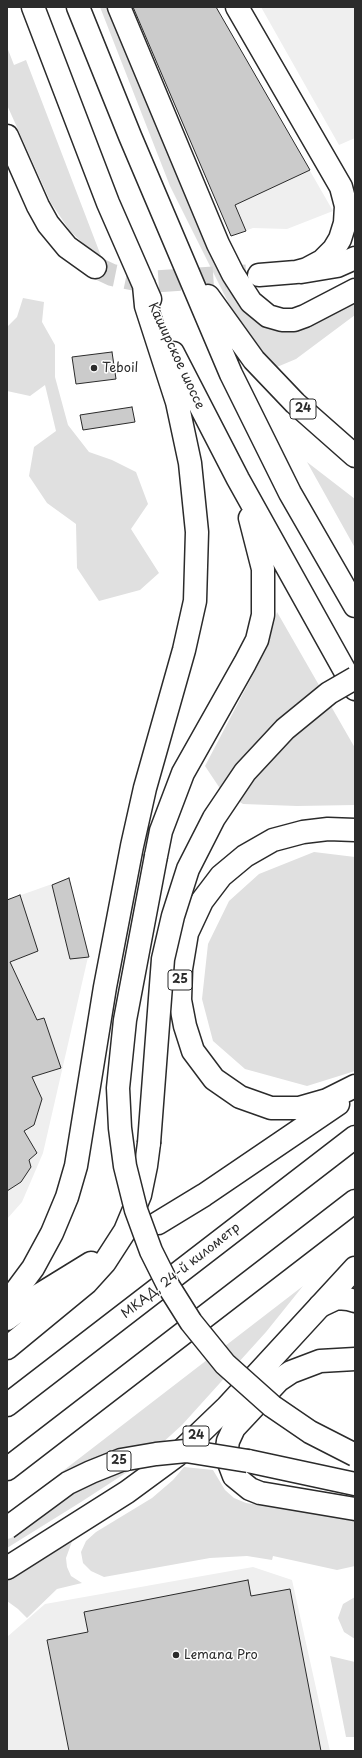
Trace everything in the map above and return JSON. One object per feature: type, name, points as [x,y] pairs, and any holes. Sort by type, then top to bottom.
[{"type":"main road","name":"Каширское шоссе","points":[[32,7],[108,203],[164,335],[189,387],[238,479],[355,689]]},
{"type":"main road","points":[[78,7],[130,136],[186,264],[231,374],[290,493],[355,606]]},
{"type":"main road","points":[[119,7],[218,244],[233,274],[251,302],[268,316],[282,320],[294,320],[306,316],[355,290]]},
{"type":"main road","points":[[237,7],[341,187],[355,204]]},
{"type":"main road","points":[[7,136],[38,206],[48,224],[67,247],[95,267]]},
{"type":"main road","points":[[296,272],[307,269],[322,261],[334,249],[340,239],[346,215],[346,206],[341,187]]},
{"type":"main road","points":[[259,275],[296,272],[337,266],[355,258]]},
{"type":"main road","name":"24","points":[[186,264],[254,360],[295,403],[355,456]]},
{"type":"main road","points":[[7,1303],[33,1268],[52,1233],[67,1197],[76,1166],[105,987],[132,846],[145,788],[184,650],[195,601],[197,532],[190,463],[177,402],[146,306],[144,285]]},
{"type":"main road","points":[[238,479],[257,538],[264,569],[263,615],[257,640],[246,664],[183,773],[161,831],[125,1020],[118,1088],[120,1128],[124,1159],[136,1210],[151,1251],[169,1286],[191,1322],[225,1364],[272,1406],[310,1432],[355,1455]]},
{"type":"main road","points":[[7,1348],[86,1283],[105,1262],[125,1231],[140,1195],[149,1143],[163,960],[173,916],[188,869],[214,818],[246,772],[285,728],[330,693],[355,678]]},
{"type":"main road","name":"25","points":[[355,830],[328,829],[302,832],[273,840],[245,856],[220,876],[202,901],[187,934],[181,969],[180,1000],[185,1026],[193,1051],[214,1079],[240,1097],[270,1108],[299,1108],[326,1100],[355,1087]]},
{"type":"main road","points":[[158,1223],[204,1195],[336,1105],[355,1087]]},
{"type":"main road","name":"МКАД, 24-й километр","points":[[7,1405],[355,1137]]},
{"type":"main road","points":[[7,1468],[355,1201]]},
{"type":"main road","points":[[7,1319],[39,1295],[91,1263]]},
{"type":"main road","name":"24","points":[[7,1568],[126,1492],[176,1456],[227,1407],[355,1268]]},
{"type":"main road","points":[[320,1306],[337,1298],[355,1301]]},
{"type":"main road","points":[[350,1358],[320,1361],[305,1365],[279,1380],[234,1428],[228,1441],[226,1455],[234,1476],[250,1489],[260,1493],[355,1510]]},
{"type":"main road","name":"25","points":[[7,1528],[68,1484],[91,1472],[121,1460],[156,1454],[186,1451],[248,1461],[355,1484]]},
{"type":"shaded area","points":[[100,7],[107,7],[208,248],[224,279],[243,309],[256,321],[264,325],[303,328],[355,302],[355,315],[296,359],[277,367],[256,344],[230,306],[170,186]]},
{"type":"shaded area","points":[[132,7],[216,7],[333,211],[287,229],[253,228],[231,236]]},
{"type":"shaded area","points":[[261,7],[355,7],[355,138],[339,145]]},
{"type":"shaded area","points":[[7,47],[14,65],[26,60],[101,256],[88,248],[70,231],[51,203],[7,105]]},
{"type":"shaded area","points":[[23,298],[44,302],[42,322],[55,345],[55,377],[68,425],[89,452],[112,460],[136,472],[148,504],[131,529],[159,573],[140,590],[99,601],[77,568],[76,524],[47,503],[29,476],[34,447],[56,431],[45,385],[30,396],[7,391],[7,327],[17,317]]},
{"type":"shaded area","points":[[307,462],[355,499],[355,548]]},
{"type":"shaded area","points":[[277,612],[355,748],[355,805],[297,806],[243,804],[221,790],[205,766],[268,646]]},
{"type":"shaded area","points":[[314,852],[355,857],[355,1071],[307,1086],[245,1069],[213,1041],[202,999],[208,944],[229,901],[259,874]]},
{"type":"shaded area","points":[[69,878],[88,957],[43,1153],[22,1202],[7,1219],[7,900]]},
{"type":"shaded area","points":[[303,1286],[266,1332],[182,1425],[138,1465],[7,1548],[7,1514]]},
{"type":"shaded area","points":[[184,1467],[213,1470],[225,1490],[234,1498],[246,1503],[355,1519],[355,1566],[337,1570],[273,1556],[272,1560],[247,1556],[210,1558],[104,1577],[91,1571],[83,1563],[81,1552],[86,1541],[96,1532],[152,1498],[173,1480]]},
{"type":"shaded area","points":[[74,1536],[66,1558],[67,1567],[71,1576],[82,1583],[57,1589],[27,1618],[7,1601],[7,1578]]},
{"type":"shaded area","name":"Lemana Pro","points":[[253,1567],[292,1580],[330,1751],[7,1751],[7,1637],[45,1604]]},
{"type":"shaded area","points":[[355,1597],[355,1639],[344,1632],[338,1618],[343,1604]]},
{"type":"shaded area","points":[[330,1656],[355,1662],[354,1737],[346,1737]]},
{"type":"building","points":[[133,7],[216,7],[310,170],[235,205],[246,231],[231,236]]},
{"type":"building","points":[[112,352],[116,379],[76,384],[72,357]]},
{"type":"building","points":[[132,407],[135,422],[83,430],[80,415]]},
{"type":"building","points":[[69,878],[89,957],[70,959],[52,885]]},
{"type":"building","points":[[20,895],[38,951],[10,962],[37,1020],[44,1018],[61,1068],[32,1077],[42,1099],[34,1125],[24,1131],[37,1153],[29,1160],[31,1167],[21,1182],[7,1191],[7,900]]},
{"type":"building","name":"Lemana Pro","points":[[248,1580],[251,1596],[290,1589],[321,1751],[69,1751],[47,1640],[88,1632],[84,1612]]},
{"type":"tunnel","points":[[95,267],[112,275],[146,282],[253,275]]},
{"type":"place","name":"Teboil","points":[[94,368]]},
{"type":"place","name":"Lemana Pro","points":[[176,1655]]}]
